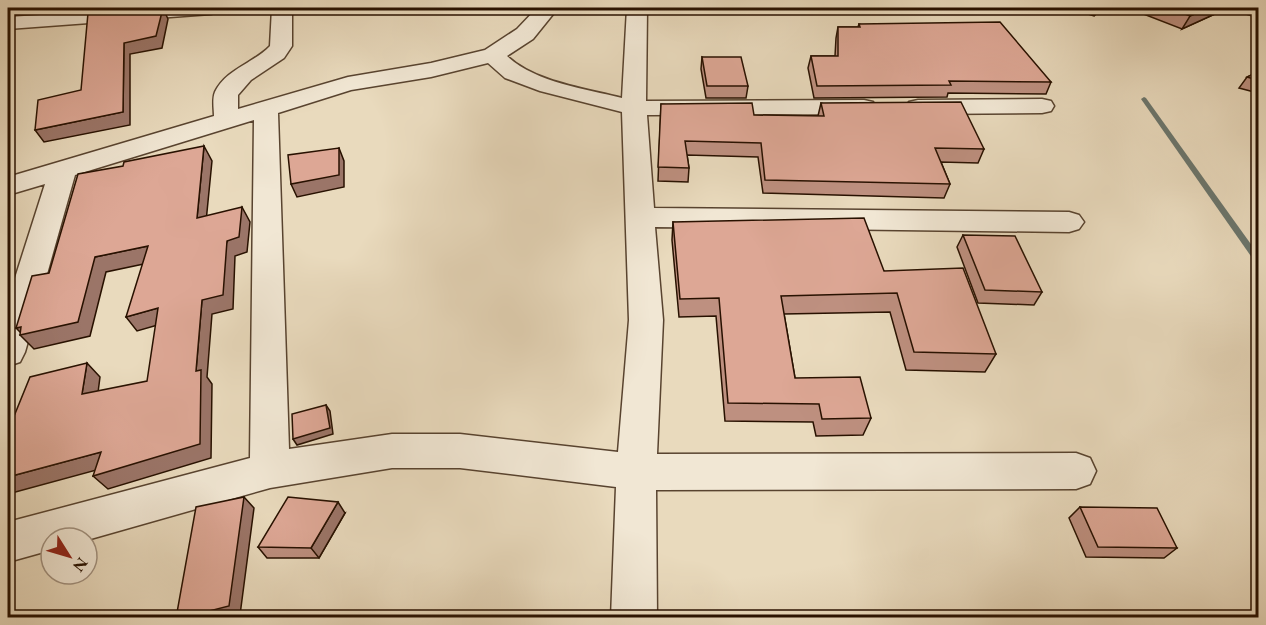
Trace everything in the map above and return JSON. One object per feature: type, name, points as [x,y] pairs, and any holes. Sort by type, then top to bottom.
[{"type":"street","points":[[8,23],[211,8]]},
{"type":"street","points":[[226,121],[226,94],[243,75],[276,53],[281,46],[282,8]]},
{"type":"street","points":[[8,186],[348,84],[431,70],[493,55],[525,34],[548,8]]},
{"type":"street","points":[[634,618],[636,472],[646,320],[634,108],[637,8]]},
{"type":"street","points":[[1249,8],[1258,11]]},
{"type":"street","points":[[493,55],[513,74],[548,86],[634,108],[1042,106]]},
{"type":"street","points":[[266,109],[270,470]]},
{"type":"street","points":[[8,352],[63,169]]},
{"type":"street","points":[[641,217],[1069,222]]},
{"type":"street","points":[[8,542],[270,470],[392,451],[460,451],[636,472],[1076,471]]},
{"type":"building","points":[[163,8],[156,36],[124,43],[123,112],[35,130],[38,100],[81,90],[88,13]]},
{"type":"building","points":[[1169,8],[1208,8],[1190,16]]},
{"type":"building","points":[[1000,22],[1051,82],[949,81],[951,85],[817,86],[811,56],[838,56],[838,27],[860,27],[859,24]]},
{"type":"building","points":[[702,57],[741,57],[748,86],[707,86]]},
{"type":"building","points":[[1258,72],[1258,80],[1247,77]]},
{"type":"building","points":[[961,102],[984,149],[935,148],[950,184],[765,180],[761,143],[685,141],[689,168],[658,167],[661,104],[752,103],[754,115],[824,116],[821,103]]},
{"type":"building","points":[[204,146],[197,218],[242,207],[239,237],[227,241],[223,295],[202,300],[196,371],[201,370],[200,444],[93,476],[101,452],[8,477],[8,431],[30,377],[87,363],[82,394],[147,381],[158,308],[126,317],[148,246],[95,257],[78,322],[20,335],[21,327],[16,328],[32,276],[49,273],[78,174],[123,166],[124,162]]},
{"type":"building","points":[[339,148],[339,175],[291,184],[288,155]]},
{"type":"building","points":[[864,218],[884,271],[963,268],[996,354],[914,352],[897,293],[781,296],[795,378],[860,377],[871,418],[822,419],[819,404],[728,403],[719,298],[680,299],[673,222]]},
{"type":"building","points":[[963,235],[1015,236],[1042,292],[985,290]]},
{"type":"building","points":[[326,405],[330,428],[293,439],[292,414]]},
{"type":"building","points":[[244,497],[229,606],[176,618],[196,507]]},
{"type":"building","points":[[288,497],[338,502],[311,548],[258,547]]},
{"type":"building","points":[[1080,507],[1157,508],[1177,548],[1098,547]]},
{"type":"waterway","points":[[1144,99],[1258,260]]}]
